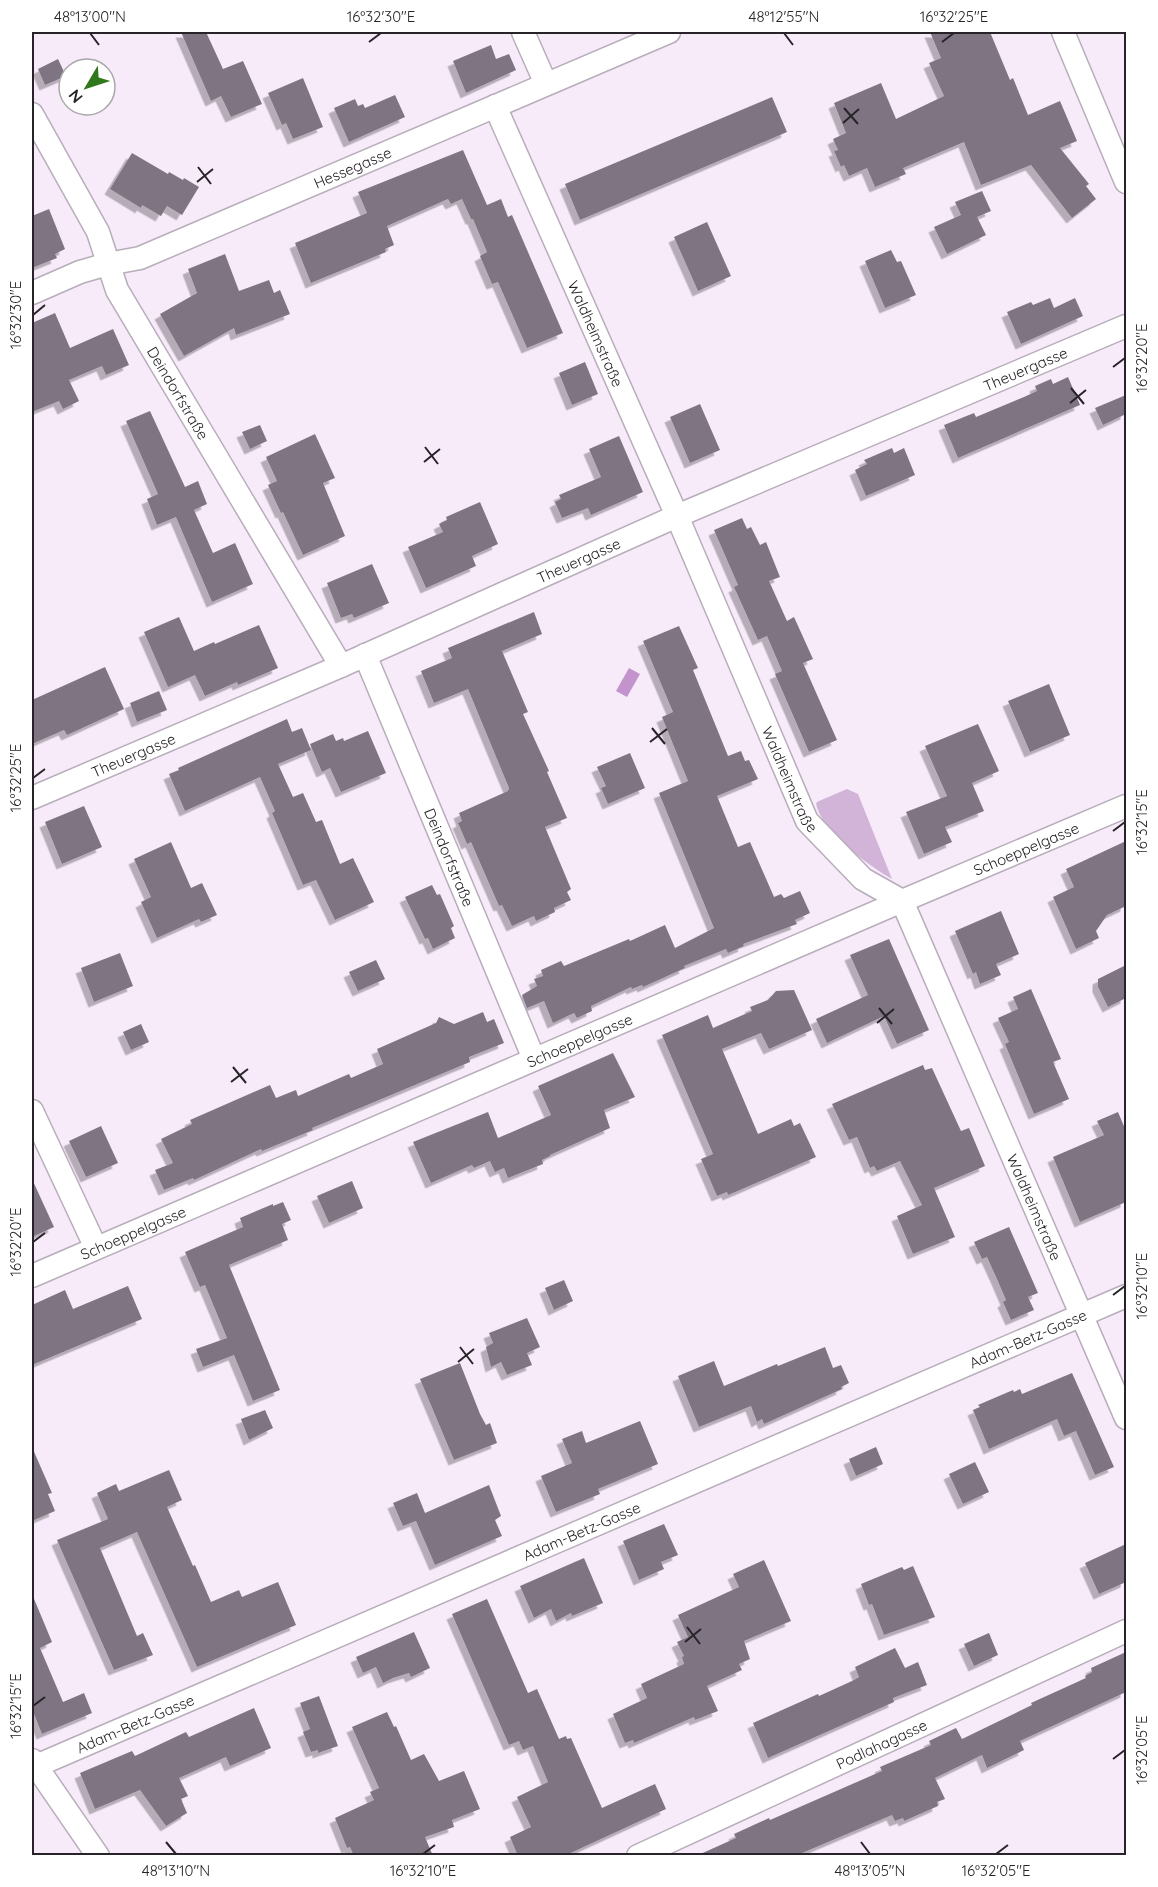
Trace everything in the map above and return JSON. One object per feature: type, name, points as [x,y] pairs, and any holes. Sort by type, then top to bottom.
[{"type":"street","points":[[523,32],[546,84]]},
{"type":"street","name":"Hessegasse","points":[[32,293],[80,272],[140,258],[669,32]]},
{"type":"street","points":[[1063,32],[1126,182]]},
{"type":"street","name":"Waldheimstraße","points":[[495,106],[677,516],[807,821],[863,879],[902,901],[1126,1418]]},
{"type":"street","name":"Deindorfstraße","points":[[32,114],[98,232],[117,290],[340,666]]},
{"type":"street","name":"Theuergasse","points":[[32,798],[340,666],[677,516],[1126,326]]},
{"type":"street","name":"Deindorfstraße","points":[[365,655],[534,1059]]},
{"type":"street","name":"Schoeppelgasse","points":[[32,1276],[1126,806]]},
{"type":"street","points":[[32,1111],[96,1248]]},
{"type":"street","name":"Adam-Betz-Gasse","points":[[34,1763],[1126,1296]]},
{"type":"street","name":"Podlahagasse","points":[[638,1856],[1126,1631]]},
{"type":"street","points":[[34,1763],[98,1856]]},
{"type":"shaded area","points":[[629,668],[640,674],[627,697],[616,691]]},
{"type":"shaded area","points":[[847,789],[858,794],[892,879],[847,847],[819,814],[816,803]]},
{"type":"building","points":[[181,32],[206,32],[223,69],[243,61],[262,104],[231,117],[221,96],[211,101]]},
{"type":"building","points":[[930,32],[990,32],[1028,115],[1060,101],[1077,141],[1060,148],[1089,184],[1086,186],[1096,199],[1072,218],[1031,165],[981,185],[964,142],[903,168],[906,174],[875,187],[867,168],[849,176],[844,165],[841,167],[834,151],[838,150],[833,139],[846,133],[834,103],[881,83],[896,119],[944,96],[929,63],[941,58]]},
{"type":"building","points":[[491,45],[496,59],[509,54],[516,70],[466,93],[453,61]]},
{"type":"building","points":[[57,60],[57,80],[45,85],[38,69]]},
{"type":"building","points":[[303,78],[323,127],[293,139],[286,123],[282,125],[268,93]]},
{"type":"building","points":[[395,95],[405,117],[349,142],[334,108],[355,99],[358,106],[363,104],[365,108]]},
{"type":"building","points":[[772,97],[787,132],[580,220],[565,184]]},
{"type":"building","points":[[463,150],[487,205],[501,199],[508,217],[512,215],[563,333],[527,348],[498,282],[492,284],[480,256],[487,252],[462,199],[451,204],[448,199],[387,226],[394,245],[385,249],[386,252],[311,283],[295,243],[367,213],[358,192]]},
{"type":"building","points":[[132,153],[168,174],[169,172],[183,180],[184,178],[199,187],[182,215],[167,206],[161,216],[142,205],[141,208],[110,189]]},
{"type":"building","points":[[982,191],[991,211],[977,217],[986,235],[947,254],[934,227],[961,215],[955,202]]},
{"type":"building","points":[[49,209],[65,249],[55,254],[57,258],[32,268],[32,216]]},
{"type":"building","points":[[707,222],[731,276],[698,291],[674,237]]},
{"type":"building","points":[[891,250],[897,262],[901,261],[916,295],[885,308],[865,261]]},
{"type":"building","points":[[225,254],[239,291],[269,280],[274,293],[280,290],[290,314],[236,335],[234,328],[184,356],[160,314],[197,293],[188,269]]},
{"type":"building","points":[[1050,298],[1054,308],[1075,298],[1083,316],[1021,344],[1007,312],[1031,302],[1033,305]]},
{"type":"building","points":[[55,313],[70,348],[113,329],[129,365],[106,375],[102,366],[69,380],[79,401],[63,409],[59,401],[32,412],[32,323]]},
{"type":"building","points":[[585,362],[598,394],[572,405],[559,373]]},
{"type":"building","points":[[1068,377],[1080,405],[958,458],[944,425],[974,413],[976,417],[1024,397],[1037,391],[1035,386],[1051,379],[1053,384]]},
{"type":"building","points":[[1126,395],[1126,414],[1103,425],[1095,408]]},
{"type":"building","points":[[700,404],[720,450],[690,463],[670,417]]},
{"type":"building","points":[[150,411],[185,487],[198,481],[207,504],[194,510],[213,553],[235,543],[253,584],[212,602],[176,517],[157,525],[147,499],[158,494],[126,421]]},
{"type":"building","points":[[260,425],[267,441],[250,449],[242,432]]},
{"type":"building","points":[[315,434],[335,478],[323,483],[345,536],[303,555],[268,485],[277,481],[266,457]]},
{"type":"building","points":[[619,436],[643,492],[591,515],[588,508],[562,518],[555,502],[561,499],[559,495],[601,477],[589,449]]},
{"type":"building","points":[[892,448],[894,453],[904,448],[915,475],[866,496],[855,470],[867,464],[864,460]]},
{"type":"building","points":[[480,502],[498,544],[472,556],[476,566],[426,588],[408,547],[443,532],[439,524],[447,520],[446,517]]},
{"type":"building","points":[[742,518],[747,529],[751,527],[760,545],[766,542],[780,577],[769,581],[787,621],[794,617],[813,659],[803,663],[837,740],[809,752],[775,674],[782,671],[767,636],[758,640],[734,587],[738,585],[714,530]]},
{"type":"building","points":[[372,564],[389,603],[354,618],[352,614],[341,618],[327,583]]},
{"type":"building","points":[[534,612],[542,634],[502,651],[528,712],[523,714],[567,818],[545,827],[571,889],[567,892],[571,900],[554,908],[555,912],[536,921],[534,916],[512,926],[502,905],[499,906],[471,842],[467,844],[458,823],[462,821],[459,813],[508,791],[509,788],[468,689],[434,703],[421,671],[452,658],[448,648]]},
{"type":"building","points":[[179,617],[194,651],[259,625],[278,668],[205,696],[195,675],[168,687],[144,632]]},
{"type":"building","points":[[679,626],[698,668],[693,670],[728,756],[741,751],[745,761],[749,760],[758,779],[717,796],[738,847],[750,842],[774,897],[781,894],[784,898],[800,891],[810,913],[795,920],[797,924],[743,944],[744,946],[728,953],[726,949],[684,966],[685,968],[643,987],[642,985],[632,989],[631,987],[591,1006],[592,1011],[577,1018],[574,1013],[553,1023],[544,1001],[527,1008],[522,995],[537,986],[534,979],[543,976],[541,970],[561,961],[564,966],[665,925],[675,948],[714,928],[659,793],[688,781],[662,717],[673,712],[643,641]]},
{"type":"building","points":[[105,667],[124,709],[67,735],[64,730],[32,744],[32,700]]},
{"type":"building","points":[[1049,684],[1070,735],[1030,752],[1008,701]]},
{"type":"building","points":[[159,691],[167,710],[137,722],[130,703]]},
{"type":"building","points":[[287,719],[292,732],[302,728],[311,750],[278,764],[293,797],[303,793],[316,822],[322,820],[340,864],[353,858],[374,902],[335,920],[316,880],[303,885],[272,813],[275,811],[260,777],[185,811],[169,774]]},
{"type":"building","points":[[978,724],[999,771],[972,783],[984,811],[945,827],[952,842],[924,854],[906,812],[947,796],[925,746]]},
{"type":"building","points":[[368,731],[386,773],[341,792],[330,768],[322,772],[310,744],[333,734],[336,741],[343,738],[344,741]]},
{"type":"building","points":[[630,753],[645,788],[608,804],[601,788],[606,786],[597,767]]},
{"type":"building","points":[[84,806],[102,847],[62,864],[45,822]]},
{"type":"building","points":[[1126,841],[1126,906],[1107,915],[1096,931],[1099,938],[1076,949],[1053,897],[1074,887],[1066,869]]},
{"type":"building","points":[[171,842],[191,888],[202,883],[217,915],[201,922],[199,919],[157,938],[141,902],[151,897],[134,859]]},
{"type":"building","points":[[432,885],[437,895],[440,894],[454,926],[451,928],[455,938],[433,949],[428,938],[425,939],[405,897]]},
{"type":"building","points":[[1001,911],[1019,954],[996,964],[1001,975],[980,984],[976,972],[973,974],[955,931]]},
{"type":"building","points":[[889,939],[929,1030],[897,1044],[884,1016],[827,1043],[816,1019],[868,995],[850,955]]},
{"type":"building","points":[[120,953],[133,986],[94,1002],[81,968]]},
{"type":"building","points":[[376,960],[385,979],[358,991],[349,972]]},
{"type":"building","points":[[1126,965],[1126,998],[1108,1007],[1098,987],[1098,979]]},
{"type":"building","points":[[1031,989],[1061,1059],[1053,1062],[1069,1099],[1034,1114],[1005,1044],[1009,1042],[998,1018],[1018,1009],[1013,997]]},
{"type":"building","points":[[794,990],[812,1030],[769,1049],[761,1033],[722,1049],[758,1134],[791,1119],[794,1126],[800,1123],[816,1157],[728,1195],[727,1192],[717,1196],[701,1159],[713,1154],[662,1035],[708,1015],[713,1028],[752,1011],[750,1007],[768,1000],[776,991]]},
{"type":"building","points":[[483,1012],[487,1022],[494,1019],[504,1043],[469,1057],[470,1062],[312,1128],[313,1130],[262,1151],[261,1149],[194,1180],[193,1178],[164,1190],[155,1170],[173,1163],[161,1139],[192,1124],[190,1120],[270,1085],[276,1098],[296,1090],[298,1096],[349,1074],[351,1078],[383,1064],[377,1049],[436,1023],[439,1017],[454,1024]]},
{"type":"building","points":[[141,1024],[149,1042],[131,1050],[123,1032]]},
{"type":"building","points":[[613,1053],[635,1097],[604,1110],[610,1128],[550,1155],[542,1160],[543,1164],[508,1178],[504,1168],[495,1172],[490,1161],[474,1168],[472,1165],[431,1183],[413,1142],[488,1112],[498,1138],[551,1115],[538,1086]]},
{"type":"building","points":[[923,1065],[925,1070],[932,1068],[961,1131],[969,1128],[985,1166],[934,1188],[955,1237],[913,1254],[897,1216],[922,1205],[900,1161],[877,1171],[874,1166],[870,1168],[857,1137],[849,1140],[832,1104]]},
{"type":"building","points":[[1118,1112],[1126,1131],[1126,1202],[1080,1222],[1053,1157],[1104,1135],[1097,1121]]},
{"type":"building","points":[[101,1126],[118,1163],[86,1177],[69,1141]]},
{"type":"building","points":[[32,1179],[54,1227],[32,1237]]},
{"type":"building","points":[[352,1181],[363,1208],[329,1223],[317,1196]]},
{"type":"building","points":[[283,1202],[291,1220],[282,1224],[288,1240],[229,1265],[280,1390],[253,1401],[234,1355],[203,1367],[196,1349],[227,1338],[205,1285],[200,1287],[185,1252],[243,1227],[240,1218]]},
{"type":"building","points":[[1009,1227],[1038,1293],[1028,1297],[1034,1310],[1011,1320],[1003,1302],[1006,1300],[987,1257],[982,1259],[974,1242]]},
{"type":"building","points":[[564,1280],[573,1301],[554,1310],[545,1288]]},
{"type":"building","points":[[128,1286],[142,1319],[32,1365],[32,1305],[65,1290],[73,1309]]},
{"type":"building","points":[[527,1318],[540,1347],[527,1353],[532,1365],[507,1375],[501,1362],[491,1367],[486,1347],[493,1343],[489,1333]]},
{"type":"building","points":[[825,1347],[833,1368],[841,1365],[849,1383],[841,1387],[842,1389],[764,1424],[762,1419],[757,1422],[751,1406],[699,1427],[678,1376],[714,1361],[724,1386]]},
{"type":"building","points":[[460,1363],[480,1414],[486,1425],[490,1423],[497,1443],[454,1460],[420,1379]]},
{"type":"building","points":[[1072,1373],[1114,1467],[1095,1475],[1076,1431],[1064,1436],[1057,1419],[989,1449],[973,1410],[980,1407],[978,1405],[1013,1390],[1014,1392],[1020,1389],[1022,1394]]},
{"type":"building","points":[[265,1410],[273,1428],[249,1440],[241,1419]]},
{"type":"building","points":[[640,1421],[658,1464],[598,1489],[600,1494],[556,1512],[541,1476],[572,1463],[562,1439],[582,1431],[586,1443]]},
{"type":"building","points":[[32,1447],[52,1493],[48,1494],[55,1511],[32,1521]]},
{"type":"building","points":[[876,1447],[883,1464],[856,1476],[849,1459]]},
{"type":"building","points":[[975,1462],[989,1492],[963,1504],[949,1474]]},
{"type":"building","points":[[169,1470],[182,1500],[167,1507],[211,1602],[239,1590],[242,1597],[278,1582],[296,1625],[197,1667],[137,1532],[100,1548],[137,1636],[143,1633],[153,1655],[114,1670],[57,1540],[108,1519],[97,1493],[116,1484],[119,1491]]},
{"type":"building","points":[[489,1485],[501,1516],[495,1520],[502,1536],[435,1565],[416,1521],[403,1526],[393,1503],[417,1493],[425,1513]]},
{"type":"building","points":[[664,1524],[678,1555],[661,1562],[664,1569],[639,1580],[623,1541]]},
{"type":"building","points":[[1126,1544],[1126,1582],[1099,1594],[1085,1563]]},
{"type":"building","points":[[584,1558],[603,1603],[572,1616],[571,1613],[556,1621],[551,1609],[534,1618],[520,1586]]},
{"type":"building","points":[[764,1560],[791,1621],[744,1641],[750,1659],[739,1664],[742,1670],[707,1686],[718,1711],[695,1720],[694,1717],[634,1743],[633,1740],[625,1743],[613,1714],[647,1698],[641,1684],[684,1664],[682,1657],[684,1656],[677,1642],[688,1637],[678,1615],[739,1587],[733,1574]]},
{"type":"building","points":[[913,1566],[935,1617],[884,1635],[872,1604],[869,1605],[861,1584],[902,1567],[904,1570]]},
{"type":"building","points":[[32,1594],[52,1642],[40,1648],[63,1702],[84,1693],[92,1713],[42,1734],[32,1709]]},
{"type":"building","points":[[487,1599],[528,1693],[537,1689],[559,1739],[566,1736],[567,1739],[571,1738],[602,1808],[655,1784],[666,1809],[564,1856],[518,1856],[510,1837],[531,1827],[517,1797],[548,1782],[533,1746],[523,1750],[519,1741],[509,1745],[452,1614]]},
{"type":"building","points":[[414,1632],[430,1668],[411,1677],[409,1673],[383,1683],[376,1667],[363,1673],[356,1657]]},
{"type":"building","points":[[989,1633],[998,1655],[974,1666],[964,1644]]},
{"type":"building","points":[[895,1648],[905,1668],[918,1662],[927,1685],[893,1698],[894,1702],[768,1758],[753,1723],[852,1681],[859,1677],[855,1667]]},
{"type":"building","points":[[1126,1652],[1126,1692],[1020,1741],[1024,1750],[987,1768],[982,1755],[935,1778],[945,1799],[937,1802],[938,1806],[904,1821],[903,1818],[895,1821],[892,1815],[795,1856],[696,1856],[736,1838],[734,1834],[769,1818],[770,1820],[882,1771],[880,1767],[931,1745],[929,1741],[956,1728],[962,1739],[1032,1705],[1031,1703],[1086,1678],[1085,1676],[1092,1672],[1091,1668]]},
{"type":"building","points":[[319,1696],[338,1746],[318,1753],[318,1750],[311,1752],[303,1732],[310,1729],[300,1703]]},
{"type":"building","points":[[254,1708],[271,1748],[230,1766],[226,1757],[179,1778],[188,1796],[181,1799],[187,1813],[166,1826],[140,1790],[95,1809],[80,1773],[132,1751],[135,1756],[186,1732],[189,1737]]},
{"type":"building","points":[[387,1712],[411,1760],[424,1754],[439,1781],[464,1771],[480,1809],[452,1820],[454,1827],[425,1837],[433,1856],[354,1856],[350,1847],[347,1848],[335,1818],[374,1800],[370,1792],[379,1788],[352,1727]]}]
